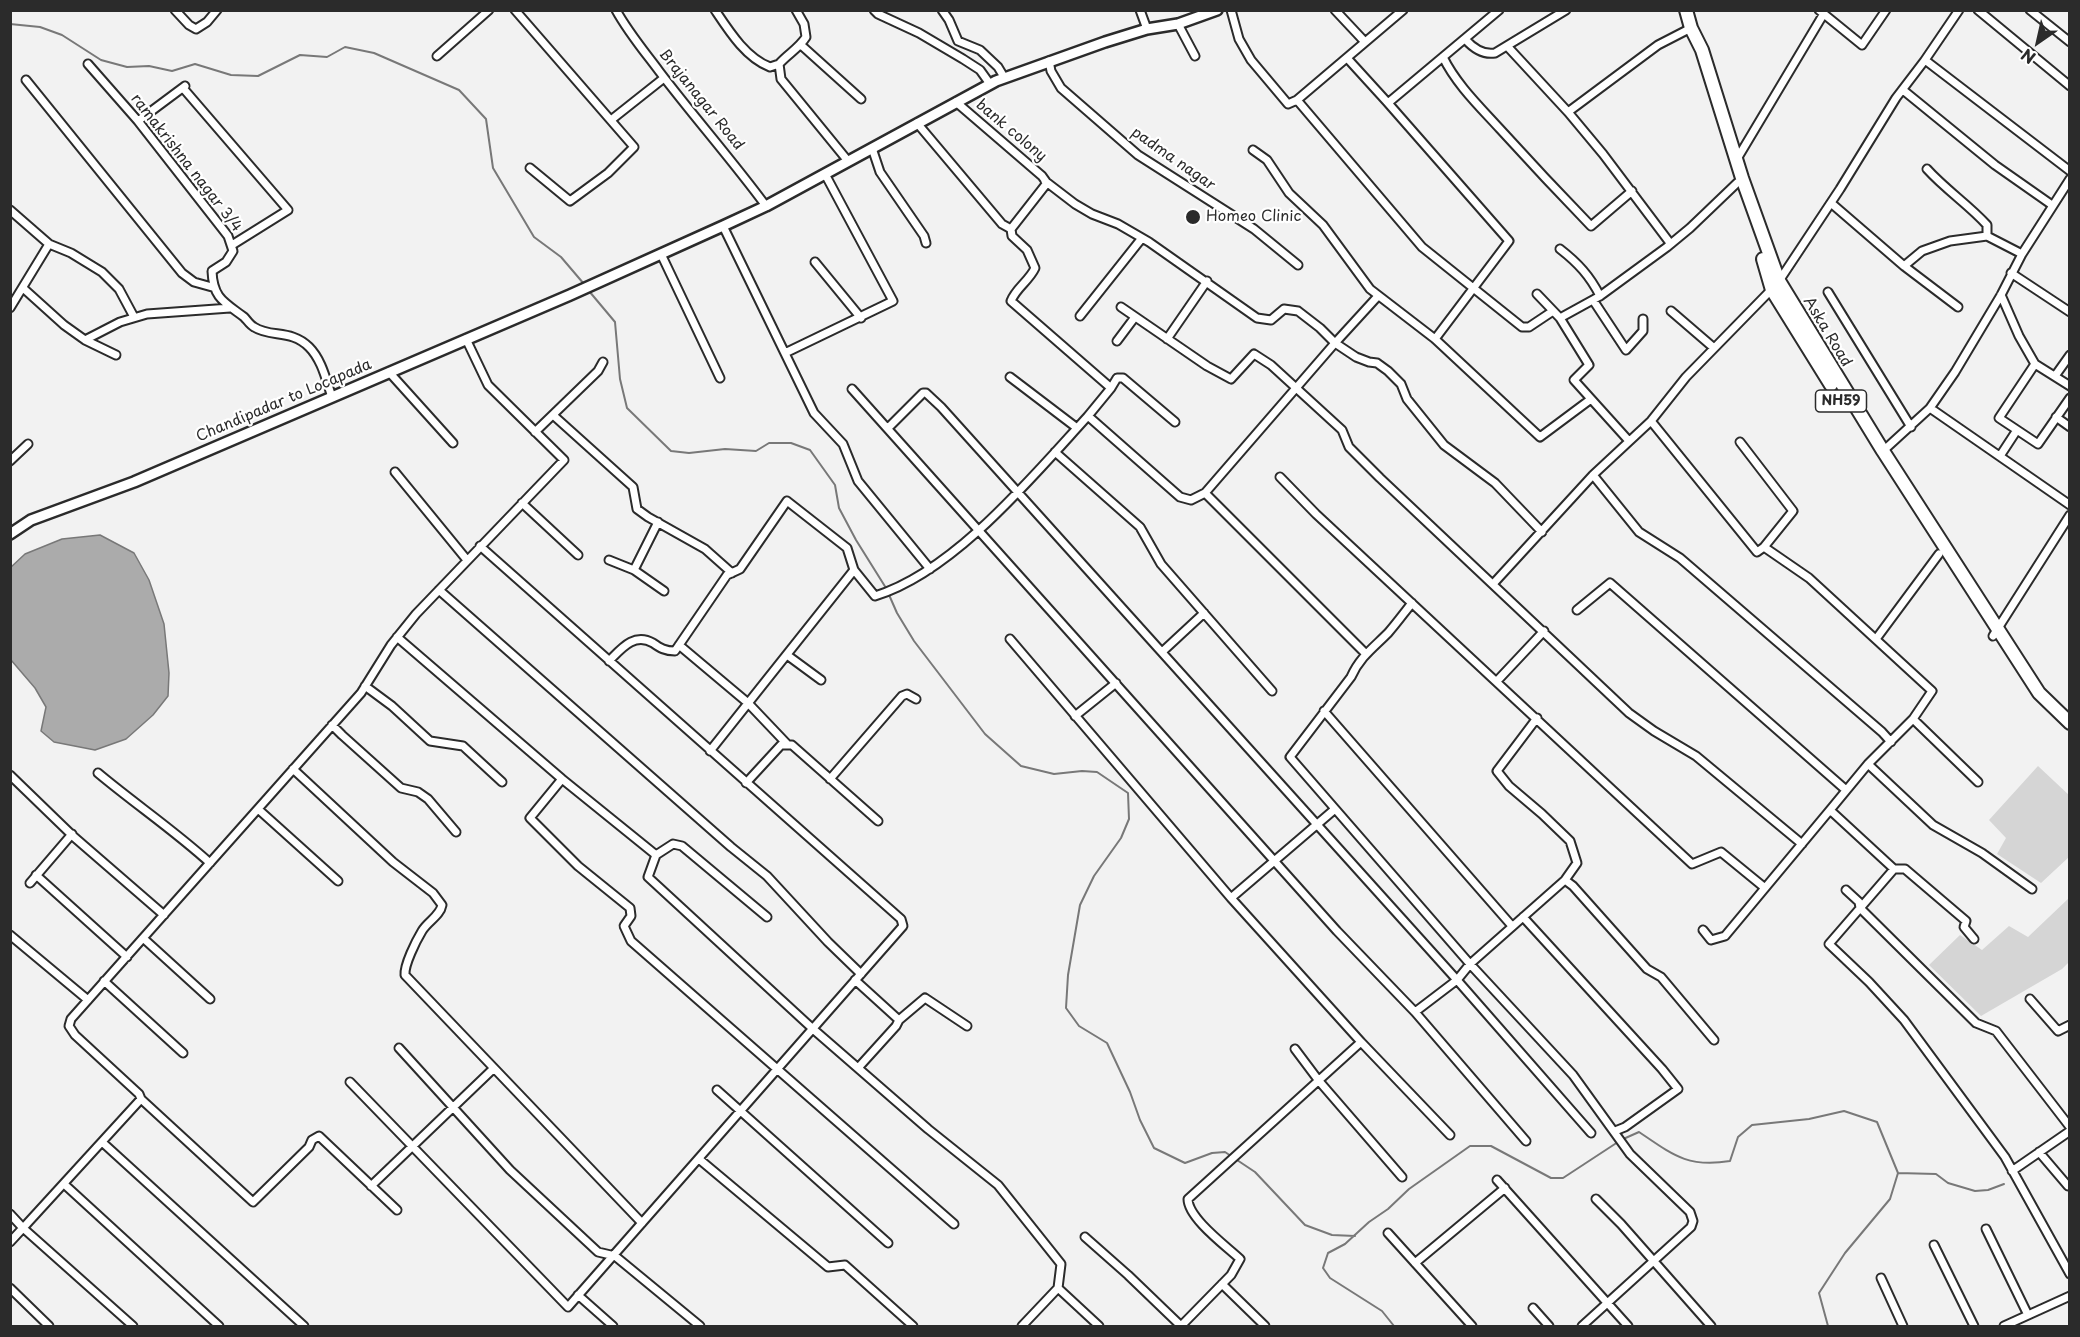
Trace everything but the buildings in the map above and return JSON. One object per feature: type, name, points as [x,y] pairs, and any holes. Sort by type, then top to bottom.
[{"type":"highway","name":"Aska Road","points":[[1686,10],[1691,28],[1702,50],[1775,286],[1883,452],[1996,633],[2039,693],[2070,723]]},
{"type":"highway","name":"NH59","points":[[1691,28],[1698,59],[1737,183],[1775,286],[1854,421],[1906,499],[1939,554],[1996,633],[2038,701],[2070,733]]},
{"type":"street","points":[[175,10],[196,29],[207,22],[217,10]]},
{"type":"street","points":[[437,56],[489,10]]},
{"type":"street","points":[[515,10],[634,147],[608,173],[570,201],[530,168]]},
{"type":"street","name":"Brajanagar Road","points":[[616,10],[626,28],[664,78],[699,123],[733,161],[766,206]]},
{"type":"street","points":[[715,10],[727,28],[757,60],[770,67],[778,64],[786,55],[801,45],[806,37],[804,24],[796,10]]},
{"type":"street","points":[[874,10],[919,33],[980,70],[990,84]]},
{"type":"street","points":[[942,10],[958,41],[980,50],[998,67],[1004,78]]},
{"type":"street","points":[[1140,10],[1147,29]]},
{"type":"street","name":"Chandipadar to Locapada","points":[[10,534],[31,519],[134,482],[570,295],[723,226],[766,206],[990,84],[1147,29],[1178,24],[1202,12],[1216,10]]},
{"type":"street","points":[[1231,10],[1239,39],[1251,60],[1288,105],[1297,100],[1403,10]]},
{"type":"street","points":[[1335,10],[1365,42]]},
{"type":"street","points":[[1388,103],[1499,10]]},
{"type":"street","points":[[1465,39],[1481,52],[1495,53],[1566,10]]},
{"type":"street","points":[[1737,159],[1821,13],[1862,45],[1886,10]]},
{"type":"street","points":[[1493,584],[1593,475],[1651,421],[1686,377],[1775,286],[1903,90],[1959,10]]},
{"type":"street","points":[[1978,10],[2070,86]]},
{"type":"street","points":[[2030,10],[2070,42]]},
{"type":"street","points":[[1178,24],[1195,56]]},
{"type":"street","points":[[1568,112],[1658,45],[1691,28]]},
{"type":"street","points":[[801,45],[861,99]]},
{"type":"street","points":[[1507,46],[1568,112],[1632,191],[1670,243]]},
{"type":"street","points":[[1443,57],[1454,76],[1480,107],[1591,226],[1632,191]]},
{"type":"street","points":[[1347,58],[1509,241],[1435,339]]},
{"type":"street","points":[[1925,60],[2070,171]]},
{"type":"street","name":"padma nagar","points":[[1049,62],[1051,71],[1061,88],[1138,155],[1254,229],[1298,265]]},
{"type":"street","name":"ramakrishna nagar 3/4","points":[[88,64],[138,121],[228,236],[233,251],[226,262],[212,271],[212,287]]},
{"type":"street","points":[[778,64],[781,79],[848,161]]},
{"type":"street","points":[[611,120],[664,78]]},
{"type":"street","points":[[26,80],[182,273],[194,282],[212,287],[230,308],[254,327],[274,333],[285,333],[298,338],[308,346],[318,358],[332,397]]},
{"type":"street","points":[[138,121],[184,87],[288,210],[232,245]]},
{"type":"street","points":[[1903,90],[1995,165],[2052,205]]},
{"type":"street","points":[[1297,100],[1422,247],[1525,328],[1553,310]]},
{"type":"street","name":"bank colony","points":[[956,102],[1042,176],[1046,182],[1075,204],[1142,238],[1207,281],[1257,318],[1272,320],[1284,309],[1298,310],[1335,343]]},
{"type":"street","points":[[917,123],[1002,224],[1011,229]]},
{"type":"street","points":[[872,148],[880,172],[924,236],[926,243]]},
{"type":"street","points":[[1252,150],[1267,160],[1289,193],[1323,225],[1370,289],[1435,339],[1540,437],[1591,399]]},
{"type":"street","points":[[1927,169],[1940,184],[1981,218],[1987,225],[1987,236]]},
{"type":"street","points":[[785,353],[893,301],[825,174]]},
{"type":"street","points":[[1883,452],[1930,408],[2001,295],[2022,254],[2070,179]]},
{"type":"street","points":[[1046,182],[1040,194],[1011,229],[1012,236],[1028,250],[1035,268],[1011,301],[1111,388]]},
{"type":"street","points":[[1560,318],[1600,296],[1690,228],[1737,183]]},
{"type":"street","points":[[1831,203],[1904,266],[1958,307]]},
{"type":"street","points":[[10,210],[49,244],[102,272],[119,289],[134,316]]},
{"type":"street","points":[[723,226],[814,413],[843,444],[858,481],[930,569]]},
{"type":"street","points":[[1904,266],[1922,251],[1950,241],[1987,236],[2022,254]]},
{"type":"street","points":[[1080,316],[1142,238]]},
{"type":"street","points":[[10,308],[49,244]]},
{"type":"street","points":[[1560,249],[1578,263],[1592,279],[1600,296]]},
{"type":"street","points":[[661,254],[720,378]]},
{"type":"street","points":[[815,262],[861,318]]},
{"type":"street","points":[[2011,273],[2070,312]]},
{"type":"street","points":[[1167,339],[1207,281]]},
{"type":"street","points":[[23,288],[64,325],[85,340],[116,355]]},
{"type":"street","points":[[1828,292],[1911,427]]},
{"type":"street","points":[[1537,294],[1560,318],[1589,365],[1574,380],[1629,441]]},
{"type":"street","points":[[2001,295],[2019,336],[2035,364],[2070,387]]},
{"type":"street","points":[[1088,416],[1180,497],[1191,500],[1205,493],[1378,296]]},
{"type":"street","points":[[1593,300],[1626,350],[1643,332],[1643,319]]},
{"type":"street","points":[[1121,307],[1207,366],[1231,379],[1254,354],[1271,365],[1342,430],[1349,447],[1380,478],[1629,713],[1696,756],[1802,844]]},
{"type":"street","points":[[85,340],[134,316],[230,308]]},
{"type":"street","points":[[1671,311],[1714,348]]},
{"type":"street","points":[[1117,341],[1135,317]]},
{"type":"street","points":[[397,1210],[319,1136],[312,1140],[309,1147],[252,1202],[141,1099],[139,1094],[75,1035],[69,1026],[71,1019],[104,981],[332,725],[365,686],[398,637],[439,590],[564,460],[488,385],[466,339]]},
{"type":"street","points":[[1335,343],[1356,357],[1377,363],[1388,371],[1401,384],[1407,399],[1444,445],[1494,483],[1542,532]]},
{"type":"street","points":[[2055,376],[2070,355]]},
{"type":"street","points":[[535,432],[598,371],[603,362]]},
{"type":"street","points":[[2035,364],[1999,418],[2038,444],[2070,398]]},
{"type":"street","points":[[389,372],[453,443]]},
{"type":"street","points":[[1010,376],[1077,428]]},
{"type":"street","points":[[609,662],[626,644],[639,638],[646,639],[666,651],[675,651],[727,575],[740,569],[787,501],[847,548],[854,570],[875,596],[894,590],[930,569],[979,530],[1018,492],[1088,416],[1117,378],[1124,378],[1176,422]]},
{"type":"street","points":[[852,389],[1275,861],[1415,1012],[1421,1022],[1526,1141]]},
{"type":"street","points":[[888,428],[926,393],[1317,824],[1591,1133]]},
{"type":"street","points":[[1930,408],[2070,505]]},
{"type":"street","points":[[553,415],[633,487],[637,509],[705,549],[732,573]]},
{"type":"street","points":[[2056,417],[2070,427]]},
{"type":"street","points":[[1651,421],[1757,552],[1764,547],[1793,511],[1740,442]]},
{"type":"street","points":[[2000,456],[2017,430]]},
{"type":"street","points":[[10,461],[28,444]]},
{"type":"street","points":[[1055,452],[1140,527],[1161,564],[1272,691]]},
{"type":"street","points":[[395,472],[467,560]]},
{"type":"street","points":[[1593,475],[1639,532],[1680,558],[1891,742]]},
{"type":"street","points":[[1280,477],[1316,514],[1692,864],[1720,852],[1765,888]]},
{"type":"street","points":[[1205,493],[1365,653]]},
{"type":"street","points":[[522,503],[578,555]]},
{"type":"street","points":[[1996,633],[2070,514]]},
{"type":"street","points":[[634,570],[658,522]]},
{"type":"street","points":[[350,1082],[568,1307],[903,926],[901,919],[480,546]]},
{"type":"street","points":[[1703,930],[1711,940],[1725,936],[1868,764],[1913,719],[1932,691],[1809,578],[1764,547]]},
{"type":"street","points":[[1876,639],[1939,554]]},
{"type":"street","points":[[609,560],[634,570],[664,591]]},
{"type":"street","points":[[710,751],[854,570]]},
{"type":"street","points":[[1577,610],[1610,583],[1846,790]]},
{"type":"street","points":[[439,590],[731,847],[767,876],[899,1020]]},
{"type":"street","points":[[1412,603],[1388,633],[1365,653],[1351,677],[1290,757],[1470,964],[1573,1076],[1630,1154],[1690,1212],[1693,1221],[1691,1227],[1582,1326]]},
{"type":"street","points":[[1162,652],[1204,613]]},
{"type":"street","points":[[1497,681],[1544,631]]},
{"type":"street","points":[[398,637],[562,779],[656,855]]},
{"type":"street","points":[[1010,639],[1231,898],[1361,1042],[1450,1136]]},
{"type":"street","points":[[679,645],[748,703],[787,744],[878,821]]},
{"type":"street","points":[[787,655],[821,680]]},
{"type":"street","points":[[1075,716],[1116,683]]},
{"type":"street","points":[[365,686],[392,706],[430,741],[463,746],[502,782]]},
{"type":"street","points":[[830,779],[902,696],[907,694],[916,699]]},
{"type":"street","points":[[1324,711],[1512,926]]},
{"type":"street","points":[[1415,1012],[1457,980],[1470,964],[1565,880],[1578,864],[1570,841],[1509,786],[1497,771],[1537,718]]},
{"type":"street","points":[[1913,719],[1978,783]]},
{"type":"street","points":[[332,725],[400,788],[418,792],[428,800],[456,832]]},
{"type":"street","points":[[746,783],[781,745],[787,744]]},
{"type":"street","points":[[1868,764],[1934,825],[1982,853],[2032,889]]},
{"type":"street","points":[[293,769],[393,862],[434,893],[442,905],[441,911],[423,930],[405,967],[405,975],[642,1223]]},
{"type":"street","points":[[98,773],[145,812],[179,834],[210,863]]},
{"type":"street","points":[[10,775],[72,834],[164,915]]},
{"type":"street","points":[[562,779],[531,818],[578,866],[630,908],[632,916],[624,926],[631,941],[954,1224]]},
{"type":"street","points":[[258,809],[338,881]]},
{"type":"street","points":[[1231,898],[1335,809]]},
{"type":"street","points":[[1830,810],[1894,869],[1905,869],[1966,921],[1964,927],[1974,939]]},
{"type":"street","points":[[30,883],[72,834]]},
{"type":"street","points":[[767,917],[682,846],[673,844],[656,855],[648,877],[813,1029],[928,1129],[998,1185],[1060,1264],[1058,1288],[1022,1326]]},
{"type":"street","points":[[1894,869],[1829,944],[1904,1020],[2005,1157],[2070,1274]]},
{"type":"street","points":[[36,875],[127,957]]},
{"type":"street","points":[[1565,880],[1573,886],[1647,969],[1661,977],[1713,1040]]},
{"type":"street","points":[[1846,890],[1859,902],[1860,908],[1976,1023],[1996,1031],[2070,1129],[2012,1171]]},
{"type":"street","points":[[1523,916],[1678,1089],[1625,1127],[1615,1131]]},
{"type":"street","points":[[10,934],[88,1000]]},
{"type":"street","points":[[143,938],[210,999]]},
{"type":"street","points":[[104,981],[183,1053]]},
{"type":"street","points":[[858,1068],[899,1020],[925,998],[967,1026]]},
{"type":"street","points":[[2030,999],[2058,1031],[2070,1025]]},
{"type":"street","points":[[1085,1237],[1181,1326],[1231,1275],[1240,1259],[1197,1219],[1188,1207],[1188,1199],[1361,1042]]},
{"type":"street","points":[[399,1048],[510,1170],[598,1252],[613,1256],[700,1326]]},
{"type":"street","points":[[1295,1049],[1319,1081],[1402,1177]]},
{"type":"street","points":[[371,1186],[494,1069]]},
{"type":"street","points":[[717,1090],[888,1243]]},
{"type":"street","points":[[10,1242],[141,1099]]},
{"type":"street","points":[[102,1142],[304,1326]]},
{"type":"street","points":[[2039,1152],[2070,1186]]},
{"type":"street","points":[[699,1158],[828,1267],[845,1265],[913,1326]]},
{"type":"street","points":[[1497,1180],[1628,1326]]},
{"type":"street","points":[[64,1184],[219,1326]]},
{"type":"street","points":[[1415,1263],[1505,1188]]},
{"type":"street","points":[[1596,1198],[1711,1326]]},
{"type":"street","points":[[10,1214],[133,1326]]},
{"type":"street","points":[[1986,1229],[2028,1315]]},
{"type":"street","points":[[1389,1233],[1472,1326]]},
{"type":"street","points":[[1934,1245],[1974,1326]]},
{"type":"street","points":[[1881,1278],[1903,1326]]},
{"type":"street","points":[[1222,1284],[1265,1326]]},
{"type":"street","points":[[10,1288],[49,1326]]},
{"type":"street","points":[[1058,1288],[1099,1326]]},
{"type":"street","points":[[578,1295],[613,1326]]},
{"type":"street","points":[[2004,1326],[2070,1296]]},
{"type":"street","points":[[1533,1308],[1550,1326]]},
{"type":"shaded area","points":[[100,535],[134,553],[149,580],[164,624],[169,673],[168,696],[153,715],[126,739],[95,750],[54,742],[41,731],[46,707],[35,688],[11,660],[10,568],[25,554],[62,539]]},
{"type":"shaded area","points":[[2038,766],[2070,796],[2069,857],[2041,883],[1997,854],[2006,838],[1989,820]]},
{"type":"shaded area","points":[[2069,898],[2069,962],[2062,969],[1981,1016],[1929,965],[1960,935],[1982,950],[2009,926],[2028,937]]},
{"type":"waterway","points":[[10,24],[40,27],[62,35],[101,60],[127,67],[149,66],[172,71],[195,64],[231,75],[258,76],[300,55],[327,57],[345,47],[374,53],[459,90],[486,119],[493,168],[534,237],[561,257],[584,284]]},
{"type":"waterway","points":[[589,291],[615,322],[620,379],[627,408],[671,451],[689,453],[725,449],[756,451],[769,443],[791,443],[810,450],[835,485],[839,508],[914,641],[985,734],[1021,766],[1054,774],[1097,772],[1128,793],[1129,819],[1121,838],[1094,876],[1080,905],[1068,975],[1066,1008],[1079,1026],[1107,1043],[1154,1148],[1185,1163],[1212,1153],[1225,1152],[1255,1172],[1305,1225],[1332,1235],[1355,1236]]},
{"type":"waterway","points":[[1394,1326],[1382,1311],[1330,1278],[1323,1268],[1328,1253],[1345,1244],[1409,1189],[1470,1146],[1491,1146],[1551,1178],[1563,1178],[1621,1140],[1639,1132],[1682,1158],[1715,1163],[1730,1161],[1738,1137],[1752,1125],[1809,1119],[1844,1111],[1877,1122],[1898,1173],[1890,1199],[1845,1253],[1819,1293],[1828,1326]]},
{"type":"waterway","points":[[1898,1173],[1936,1174],[1948,1183],[1975,1191],[1988,1190],[2004,1184]]},
{"type":"place","name":"Homeo Clinic","points":[[1193,217]]}]
